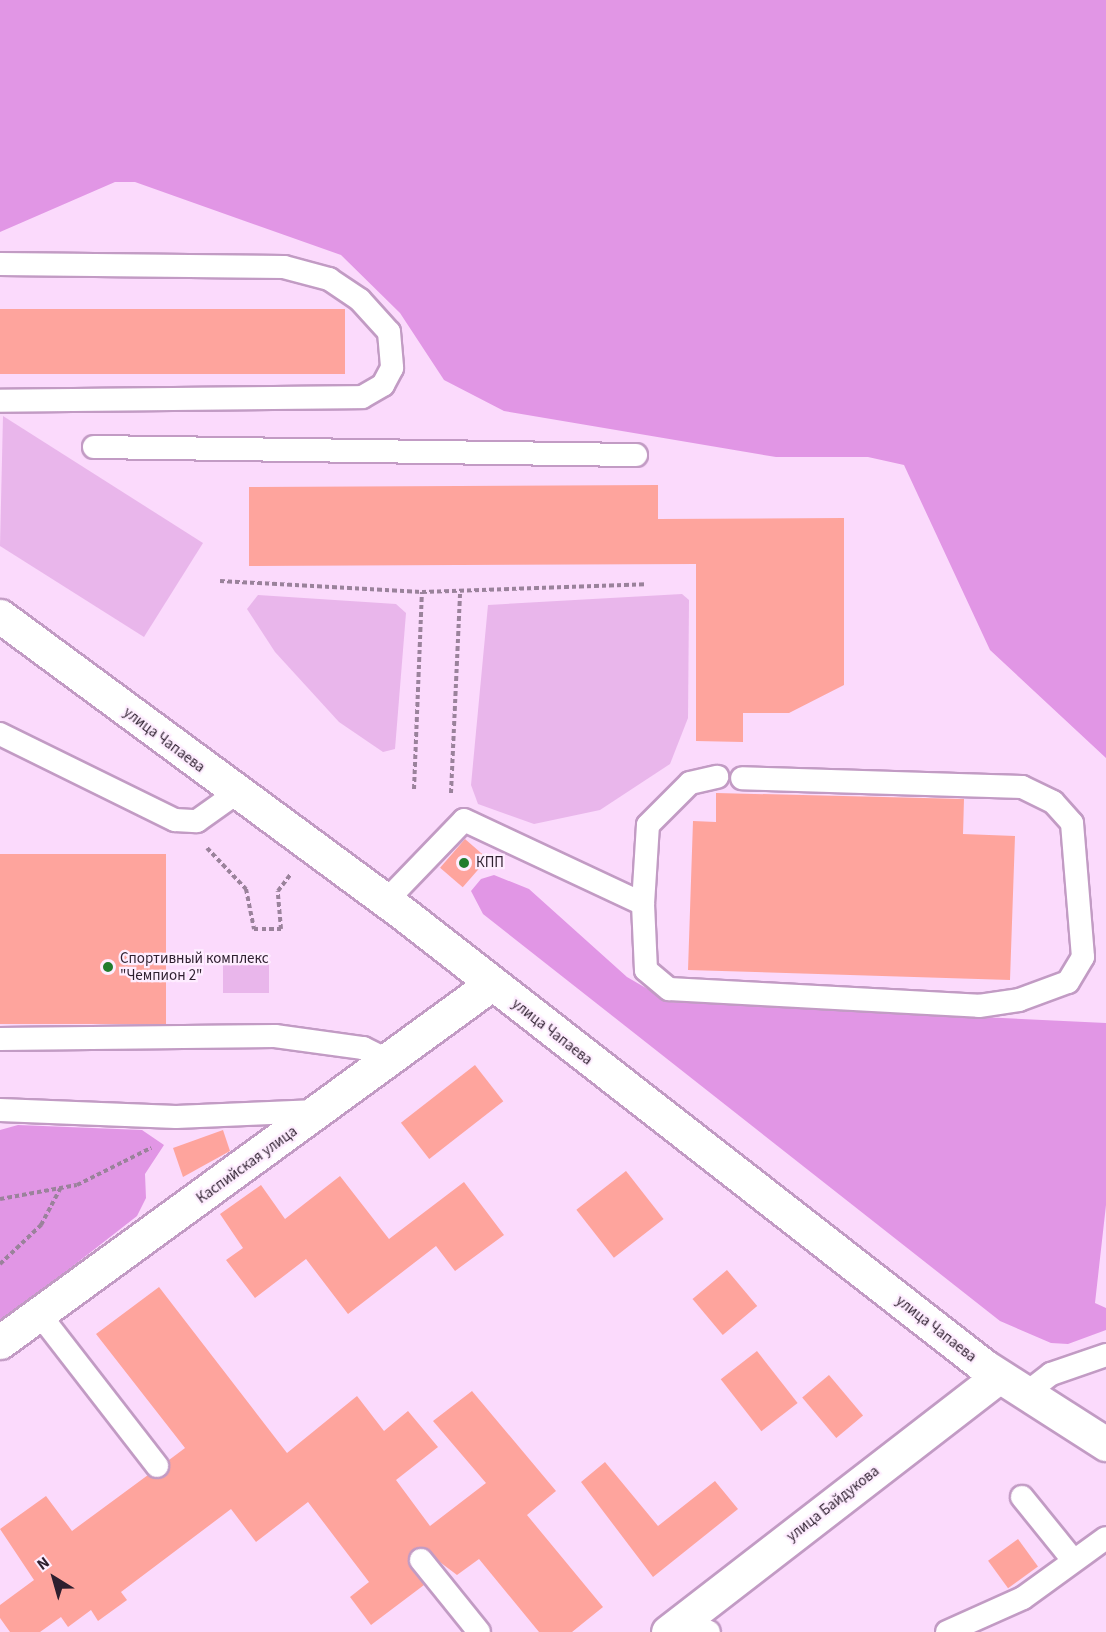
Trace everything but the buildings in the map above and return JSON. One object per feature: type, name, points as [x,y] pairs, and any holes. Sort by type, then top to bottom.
[{"type":"main road","name":"улица Чапаева","points":[[0,616],[235,794],[386,901],[490,985],[1011,1385],[1106,1444]]},
{"type":"main road","name":"Каспийская улица","points":[[0,1342],[322,1111],[490,985]]},
{"type":"main road","name":"улица Байдукова","points":[[687,1628],[1011,1385]]},
{"type":"lane","points":[[0,264],[284,267],[329,279],[360,300],[388,333],[392,369],[383,385],[362,397],[0,401]]},
{"type":"lane","points":[[94,447],[636,455]]},
{"type":"lane","points":[[0,734],[175,820],[197,821],[235,794]]},
{"type":"lane","points":[[717,777],[690,783],[648,825],[643,904],[646,970],[669,988],[979,1006],[1019,1000],[1068,982],[1083,957],[1072,823],[1053,802],[1022,787],[742,778]]},
{"type":"lane","points":[[386,901],[464,820],[643,904]]},
{"type":"lane","points":[[0,1039],[275,1036],[363,1048],[388,1060]]},
{"type":"lane","points":[[0,1110],[176,1117],[322,1111]]},
{"type":"lane","points":[[40,1315],[157,1466]]},
{"type":"lane","points":[[1011,1385],[1052,1374],[1106,1355]]},
{"type":"lane","points":[[1022,1497],[1073,1560]]},
{"type":"lane","points":[[947,1632],[1023,1598],[1106,1538]]},
{"type":"lane","points":[[421,1560],[479,1632]]},
{"type":"path","points":[[220,581],[422,592],[646,584]]},
{"type":"path","points":[[414,789],[422,592]]},
{"type":"path","points":[[450,801],[460,592]]},
{"type":"path","points":[[175,820],[246,889],[257,930],[281,929],[280,882],[322,854]]},
{"type":"path","points":[[0,1199],[60,1189],[132,1161],[169,1131],[176,1117]]},
{"type":"path","points":[[0,1264],[41,1225],[60,1189]]},
{"type":"shaded area","points":[[0,0],[1106,0],[1106,758],[990,650],[904,465],[868,457],[776,457],[504,411],[444,380],[400,313],[341,255],[135,182],[115,182],[0,232]]},
{"type":"shaded area","points":[[3,416],[203,543],[144,637],[0,546]]},
{"type":"shaded area","points":[[682,594],[689,600],[688,718],[670,764],[600,810],[534,824],[478,804],[471,785],[488,605]]},
{"type":"shaded area","points":[[258,595],[396,604],[406,613],[395,749],[383,752],[339,722],[275,652],[247,609]]},
{"type":"shaded area","points":[[494,875],[529,889],[627,977],[670,1002],[1106,1023],[1106,1205],[1095,1303],[1106,1308],[1106,1330],[1068,1344],[1051,1343],[1000,1321],[483,914],[471,891],[481,879]]},
{"type":"shaded area","points":[[223,960],[269,960],[269,993],[223,993]]},
{"type":"shaded area","points":[[18,1125],[142,1130],[164,1145],[145,1174],[146,1198],[137,1216],[0,1323],[0,1130]]},
{"type":"place","name":"КПП","points":[[464,863]]},
{"type":"place","name":"Спортивный комплекс \"Чемпион 2\"","points":[[108,967]]}]
